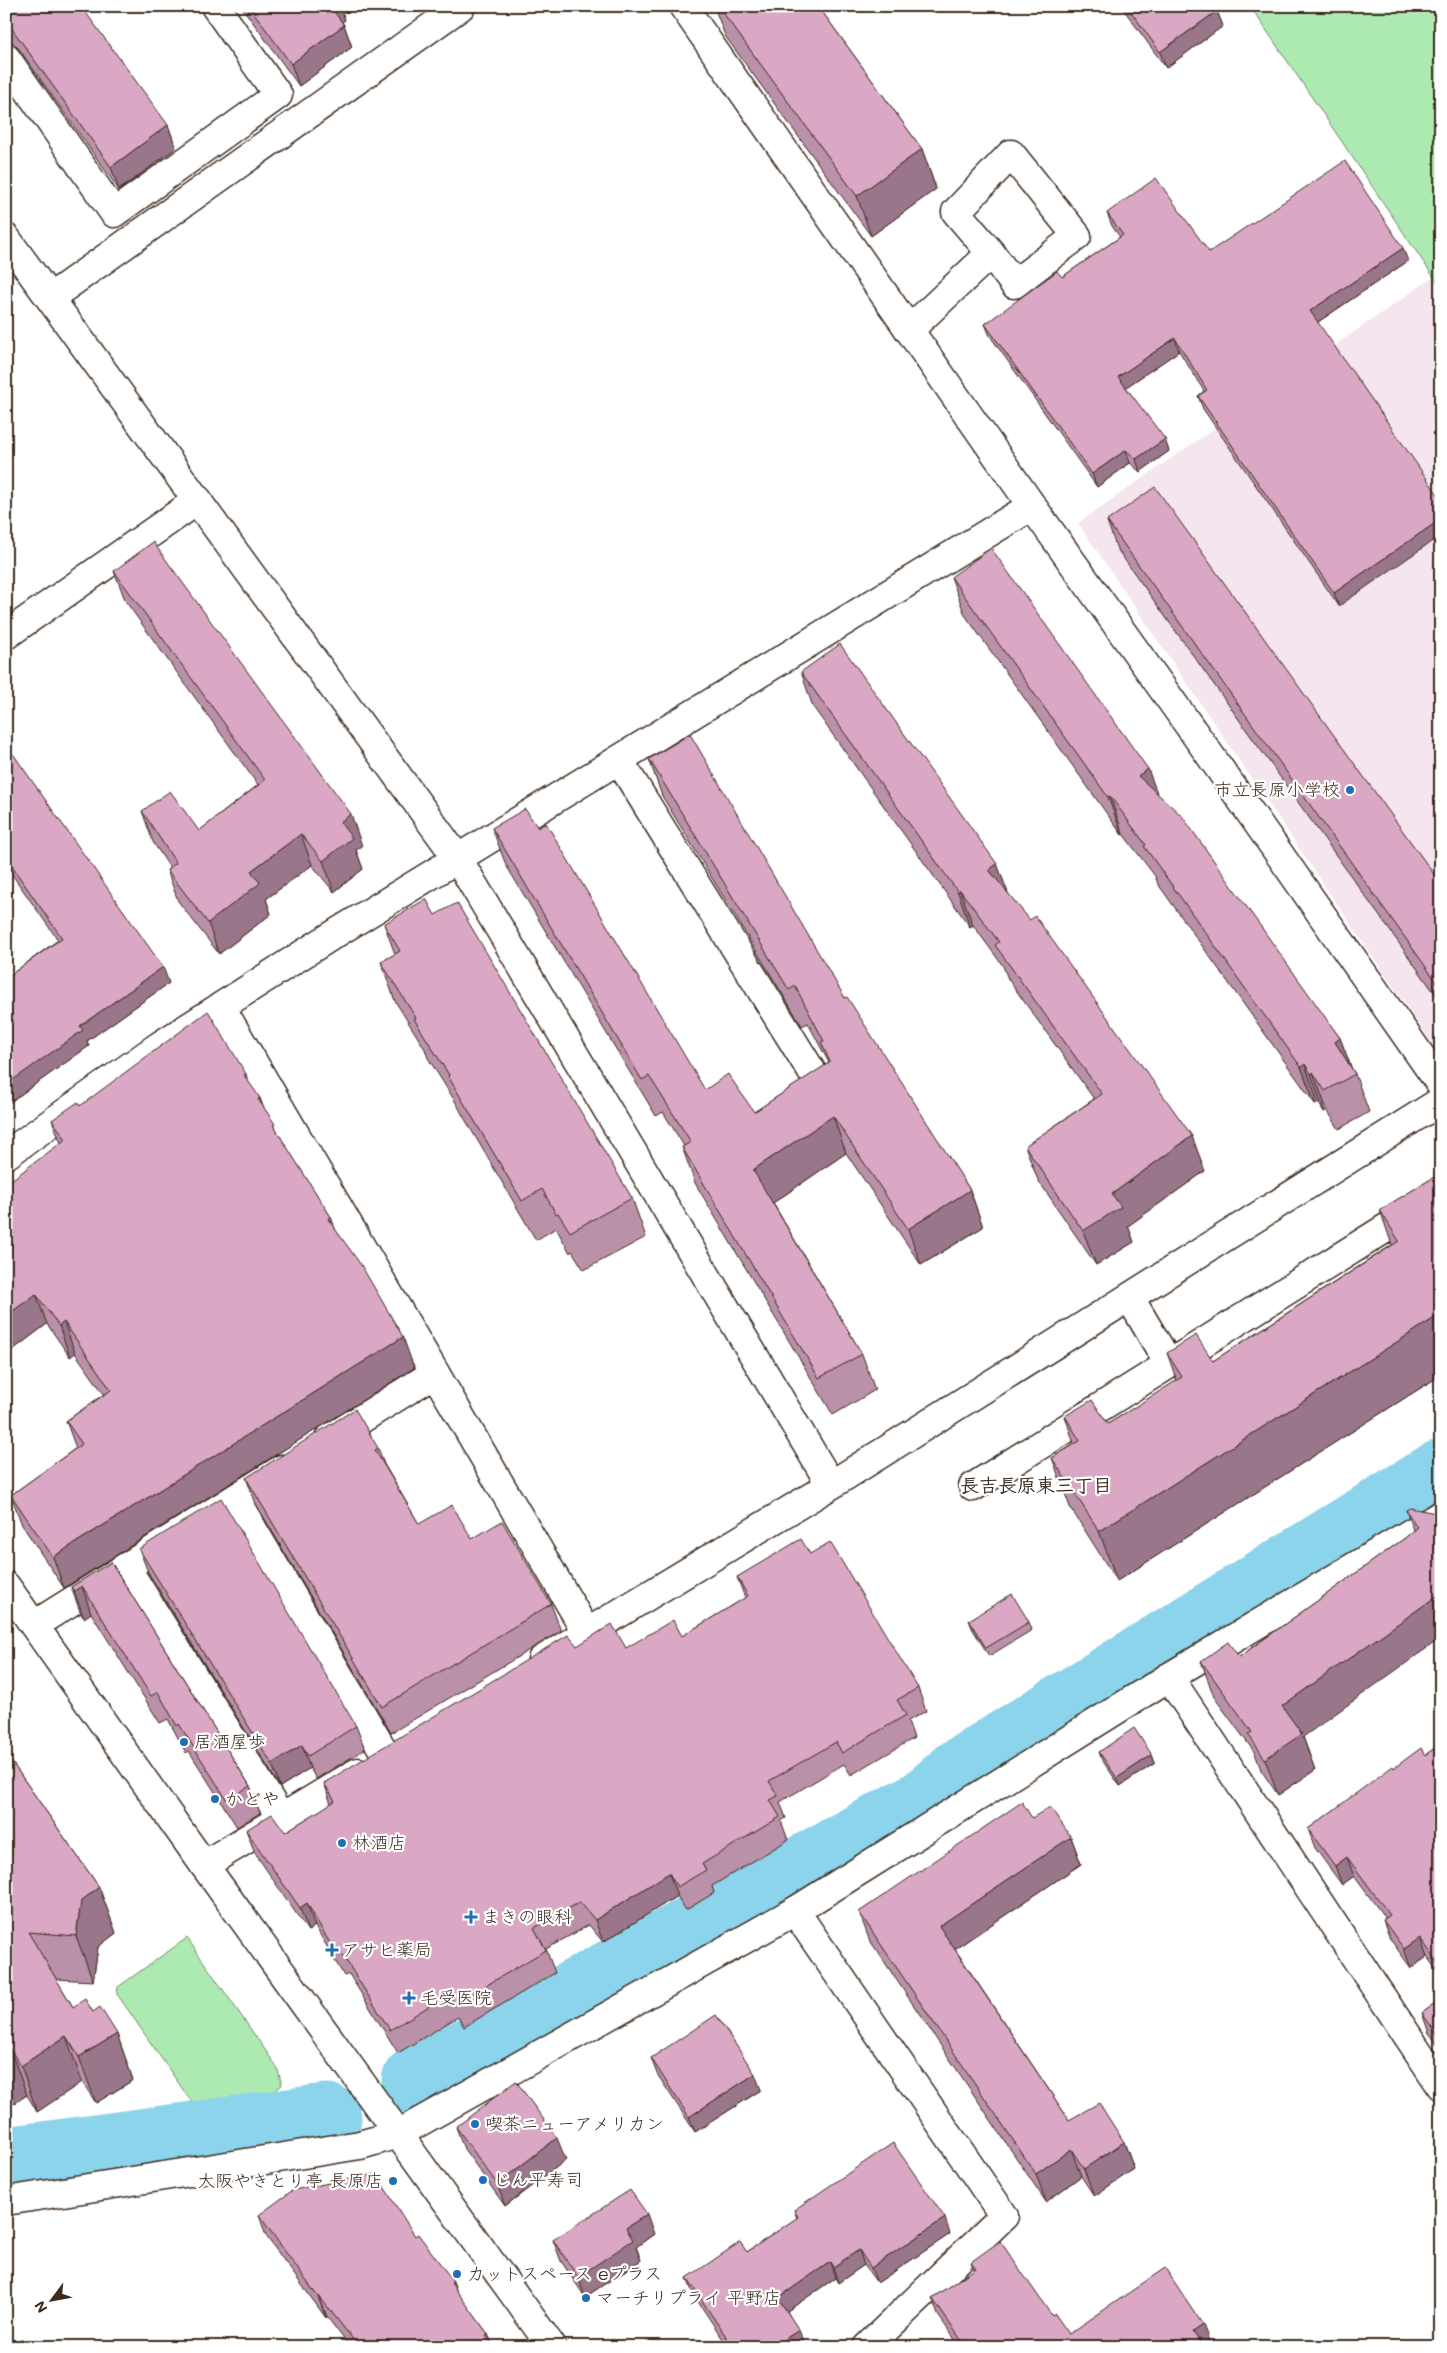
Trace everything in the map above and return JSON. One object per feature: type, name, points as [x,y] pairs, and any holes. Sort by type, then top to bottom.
[{"type":"street","points":[[6,58],[114,213],[278,95],[215,6]]},
{"type":"street","points":[[51,297],[461,6]]},
{"type":"street","points":[[683,6],[1032,506],[1205,748],[1441,1085]]},
{"type":"street","points":[[1011,154],[1077,236],[1014,284],[991,253],[956,212],[1011,154]]},
{"type":"street","points":[[6,238],[51,297],[458,859],[831,1485]]},
{"type":"street","points":[[909,330],[991,253]]},
{"type":"street","points":[[6,635],[198,500]]},
{"type":"street","points":[[6,1155],[159,1046],[458,859],[1032,506]]},
{"type":"street","points":[[619,760],[825,1093]]},
{"type":"street","points":[[221,1007],[587,1633]]},
{"type":"street","points":[[520,1674],[831,1485],[1441,1102]]},
{"type":"street","points":[[973,1487],[1415,1210]]},
{"type":"street","points":[[1130,1298],[1169,1364]]},
{"type":"street","points":[[34,1625],[435,1373]]},
{"type":"street","points":[[235,1499],[386,1755]]},
{"type":"street","points":[[6,2201],[360,2145],[398,2134],[795,1911],[1169,1678],[1441,1515]]},
{"type":"street","points":[[126,1567],[281,1818]]},
{"type":"street","points":[[6,1586],[204,1865],[552,2347]]},
{"type":"street","points":[[1169,1678],[1441,2086]]},
{"type":"street","points":[[204,1865],[411,1740]]},
{"type":"street","points":[[795,1911],[1004,2216],[867,2347]]},
{"type":"shaded area","name":"市立長原小学校","points":[[1432,278],[1441,290],[1441,1057],[1078,523]]},
{"type":"green space","points":[[1250,6],[1441,6],[1441,288]]},
{"type":"green space","points":[[187,1938],[277,2067],[282,2085],[269,2096],[195,2107],[117,1994],[118,1987]]},
{"type":"building","points":[[21,6],[81,6],[168,125],[111,167],[6,22],[6,17]]},
{"type":"building","points":[[249,6],[330,6],[344,25],[291,64]]},
{"type":"building","points":[[718,6],[818,6],[922,149],[857,196]]},
{"type":"building","points":[[1127,6],[1214,6],[1217,11],[1160,52]]},
{"type":"building","points":[[1345,161],[1403,248],[1310,311],[1441,499],[1441,519],[1334,593],[1198,396],[1207,390],[1175,338],[1118,377],[1165,439],[1136,459],[1126,450],[1092,474],[985,324],[1057,271],[1062,277],[1123,235],[1107,213],[1156,178],[1209,252]]},
{"type":"building","points":[[1155,487],[1441,884],[1441,988],[1107,521]]},
{"type":"building","points":[[153,542],[351,814],[340,822],[352,838],[323,861],[301,834],[251,871],[260,883],[208,923],[167,870],[176,863],[142,811],[170,791],[199,831],[265,780],[114,571]]},
{"type":"building","points":[[991,548],[1148,769],[1138,776],[1182,816],[1340,1038],[1335,1042],[1355,1074],[1325,1091],[1313,1072],[1311,1074],[1305,1064],[1301,1067],[1144,846],[1146,845],[1110,796],[1108,797],[951,577]]},
{"type":"building","points":[[840,644],[997,864],[989,870],[1030,920],[1035,916],[1192,1136],[1112,1194],[1121,1207],[1083,1231],[1025,1146],[1102,1094],[995,945],[999,942],[960,890],[958,892],[801,672]]},
{"type":"building","points":[[690,734],[845,998],[847,997],[970,1190],[908,1229],[833,1116],[753,1170],[862,1354],[819,1378],[682,1147],[691,1142],[649,1076],[642,1080],[492,828],[525,809],[538,828],[546,823],[705,1090],[728,1074],[754,1112],[830,1062],[821,1042],[824,1041],[795,986],[789,990],[649,759]]},
{"type":"building","points":[[6,744],[163,967],[80,1026],[83,1030],[6,1085],[6,978],[62,938],[6,858]]},
{"type":"building","points":[[426,899],[435,915],[457,903],[632,1198],[570,1232],[558,1213],[556,1214],[542,1189],[522,1201],[449,1075],[414,1019],[416,1018],[381,962],[400,951],[384,924]]},
{"type":"building","points":[[208,1011],[246,1074],[244,1075],[260,1098],[258,1099],[275,1124],[273,1125],[331,1217],[328,1219],[361,1265],[403,1337],[53,1557],[11,1495],[82,1444],[66,1421],[111,1390],[64,1322],[59,1326],[36,1294],[6,1316],[6,1184],[66,1139],[52,1120],[78,1102],[80,1106]]},
{"type":"building","points":[[1441,1173],[1441,1314],[1099,1531],[1052,1458],[1080,1441],[1065,1416],[1092,1400],[1108,1424],[1182,1377],[1167,1353],[1196,1335],[1213,1361],[1399,1241],[1380,1210]]},
{"type":"building","points":[[355,1409],[378,1448],[375,1450],[419,1524],[452,1505],[472,1539],[502,1521],[551,1604],[382,1707],[246,1478]]},
{"type":"building","points":[[221,1498],[356,1726],[308,1756],[302,1745],[272,1764],[139,1549]]},
{"type":"building","points":[[1410,1508],[1441,1514],[1441,1593],[1282,1706],[1302,1734],[1265,1759],[1248,1734],[1252,1732],[1201,1661],[1228,1642],[1239,1657],[1405,1538],[1417,1527],[1406,1510]]},
{"type":"building","points":[[801,1539],[810,1554],[830,1542],[918,1688],[897,1700],[906,1715],[842,1753],[836,1742],[769,1781],[778,1796],[770,1800],[780,1817],[702,1864],[706,1870],[677,1887],[669,1873],[595,1920],[580,1902],[534,1928],[546,1950],[455,2004],[449,1994],[390,2030],[340,1951],[336,1954],[307,1903],[300,1908],[246,1830],[272,1814],[285,1832],[335,1801],[324,1783],[568,1635],[577,1646],[612,1624],[626,1648],[673,1620],[682,1636],[748,1596],[737,1577]]},
{"type":"building","points":[[111,1562],[250,1786],[227,1800],[179,1724],[177,1726],[158,1692],[151,1696],[82,1586],[74,1591],[71,1587]]},
{"type":"building","points":[[1012,1594],[1029,1622],[986,1648],[969,1620]]},
{"type":"building","points":[[1134,1728],[1152,1755],[1117,1778],[1099,1752]]},
{"type":"building","points":[[1441,1744],[1441,1967],[1420,1938],[1404,1949],[1383,1920],[1390,1915],[1347,1857],[1335,1866],[1308,1829],[1393,1766],[1394,1768],[1421,1748],[1425,1755]]},
{"type":"building","points":[[6,1754],[99,1887],[81,1901],[76,1936],[28,1932],[73,2007],[85,1999],[93,2012],[100,2007],[117,2034],[79,2057],[66,2036],[21,2066],[10,2049],[6,2051]]},
{"type":"building","points":[[1022,1802],[1032,1818],[1050,1807],[1071,1837],[939,1926],[1069,2120],[1099,2103],[1124,2142],[1084,2169],[1071,2149],[1036,2174],[859,1912]]},
{"type":"building","points":[[1441,2000],[1441,2040],[1422,2013]]},
{"type":"building","points":[[716,2015],[755,2074],[689,2117],[651,2058]]},
{"type":"building","points":[[516,2081],[557,2138],[497,2184],[456,2127]]},
{"type":"building","points":[[893,2143],[945,2218],[871,2268],[859,2250],[833,2267],[830,2262],[778,2298],[799,2330],[783,2340],[788,2347],[733,2347],[687,2278],[740,2242],[747,2252],[798,2217],[794,2210]]},
{"type":"building","points":[[376,2174],[415,2236],[418,2234],[453,2281],[451,2283],[488,2334],[486,2335],[495,2347],[359,2347],[318,2297],[259,2215],[293,2190]]},
{"type":"building","points":[[630,2190],[647,2214],[626,2228],[633,2240],[578,2277],[553,2240]]},
{"type":"building","points":[[1000,2241],[1052,2316],[1055,2314],[1069,2334],[1165,2268],[1203,2325],[1193,2332],[1203,2347],[966,2347],[932,2298],[976,2268],[971,2262]]},
{"type":"waterway","points":[[416,2081],[925,1803],[961,1772],[1441,1474]]},
{"type":"waterway","points":[[6,2161],[327,2118]]},
{"type":"place","name":"市立長原小学校","points":[[1350,790]]},
{"type":"place","name":"居酒屋歩","points":[[184,1742]]},
{"type":"place","name":"かどや","points":[[215,1799]]},
{"type":"place","name":"林酒店","points":[[342,1843]]},
{"type":"place","name":"まきの眼科","points":[[471,1917]]},
{"type":"place","name":"アサヒ薬局","points":[[332,1950]]},
{"type":"place","name":"毛受医院","points":[[409,1998]]},
{"type":"place","name":"喫茶ニューアメリカン","points":[[475,2124]]},
{"type":"place","name":"じん平寿司","points":[[483,2180]]},
{"type":"place","name":"大阪やきとり亭 長原店","points":[[393,2181]]},
{"type":"place","name":"カットスペース eプラス","points":[[457,2274]]},
{"type":"place","name":"マーチリプライ 平野店","points":[[586,2298]]},
{"type":"district","name":"長吉長原東三丁目","points":[[1036,1485]]}]
